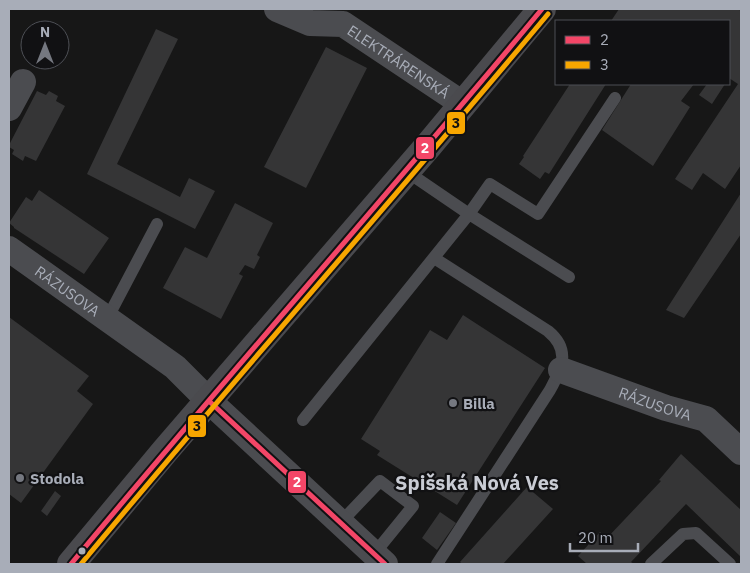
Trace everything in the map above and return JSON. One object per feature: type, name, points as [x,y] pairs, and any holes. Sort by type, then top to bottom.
[{"type":"main road","name":"ELEKTRÁRENSKÁ","points":[[71,564],[542,9]]},
{"type":"street","name":"ELEKTRÁRENSKÁ","points":[[277,9],[310,24],[343,24],[462,104]]},
{"type":"street","points":[[9,108],[23,82]]},
{"type":"street","name":"RÁZUSOVA","points":[[9,248],[175,367],[209,401]]},
{"type":"street","name":"RÁZUSOVA","points":[[561,370],[666,408],[706,419],[741,452]]},
{"type":"street","points":[[209,401],[379,559]]},
{"type":"lane","points":[[303,420],[470,214],[490,184],[538,214],[615,98]]},
{"type":"lane","points":[[406,171],[569,276]]},
{"type":"lane","points":[[107,318],[156,224]]},
{"type":"lane","points":[[434,258],[548,331],[559,341],[562,352],[561,370],[550,390],[437,564]]},
{"type":"lane","points":[[340,523],[380,481],[413,506],[379,559]]},
{"type":"lane","points":[[652,564],[683,534],[696,533],[730,564]]},
{"type":"building","points":[[619,9],[738,9],[741,11],[741,165],[725,189],[703,173],[692,190],[675,179],[738,84],[730,79],[730,20],[612,20]]},
{"type":"building","points":[[156,29],[178,39],[117,164],[180,197],[189,178],[215,191],[195,229],[87,174]]},
{"type":"building","points":[[326,47],[367,68],[306,188],[264,167]]},
{"type":"building","points":[[569,85],[605,85],[549,174],[545,172],[540,179],[519,164]]},
{"type":"building","points":[[630,85],[693,85],[681,101],[690,107],[653,166],[602,130]]},
{"type":"building","points":[[706,85],[724,85],[712,104],[699,95]]},
{"type":"building","points":[[37,91],[46,95],[49,91],[58,96],[56,101],[65,106],[36,161],[25,156],[23,161],[12,154],[14,150],[9,145]]},
{"type":"building","points":[[39,190],[109,238],[84,274],[9,223],[26,197],[32,201]]},
{"type":"building","points":[[741,193],[741,234],[684,318],[666,310]]},
{"type":"building","points":[[235,203],[273,223],[257,255],[260,257],[254,269],[245,265],[239,274],[243,276],[221,319],[163,288],[185,247],[207,258]]},
{"type":"building","name":"Billa","points":[[463,315],[545,368],[457,505],[377,455],[380,451],[361,439],[430,330],[447,340]]},
{"type":"building","points":[[9,317],[89,376],[77,391],[93,404],[21,503],[9,494]]},
{"type":"building","points":[[681,454],[741,510],[741,557],[686,504],[631,562],[634,564],[587,564],[578,556],[600,532],[607,538],[661,481],[659,480]]},
{"type":"building","points":[[527,487],[553,509],[503,564],[462,564],[460,562]]},
{"type":"building","points":[[55,491],[61,496],[47,516],[41,511]]},
{"type":"building","points":[[440,512],[456,523],[437,550],[422,538]]},
{"type":"transit line","name":"2","points":[[71,564],[542,9]]},
{"type":"transit line","name":"3","points":[[81,564],[548,14]]},
{"type":"transit line","name":"2","points":[[209,401],[385,564]]},
{"type":"place","name":"Billa","points":[[453,403]]},
{"type":"place","name":"Stodola","points":[[20,478]]},
{"type":"district","name":"Spišská Nová Ves","points":[[477,482]]}]
